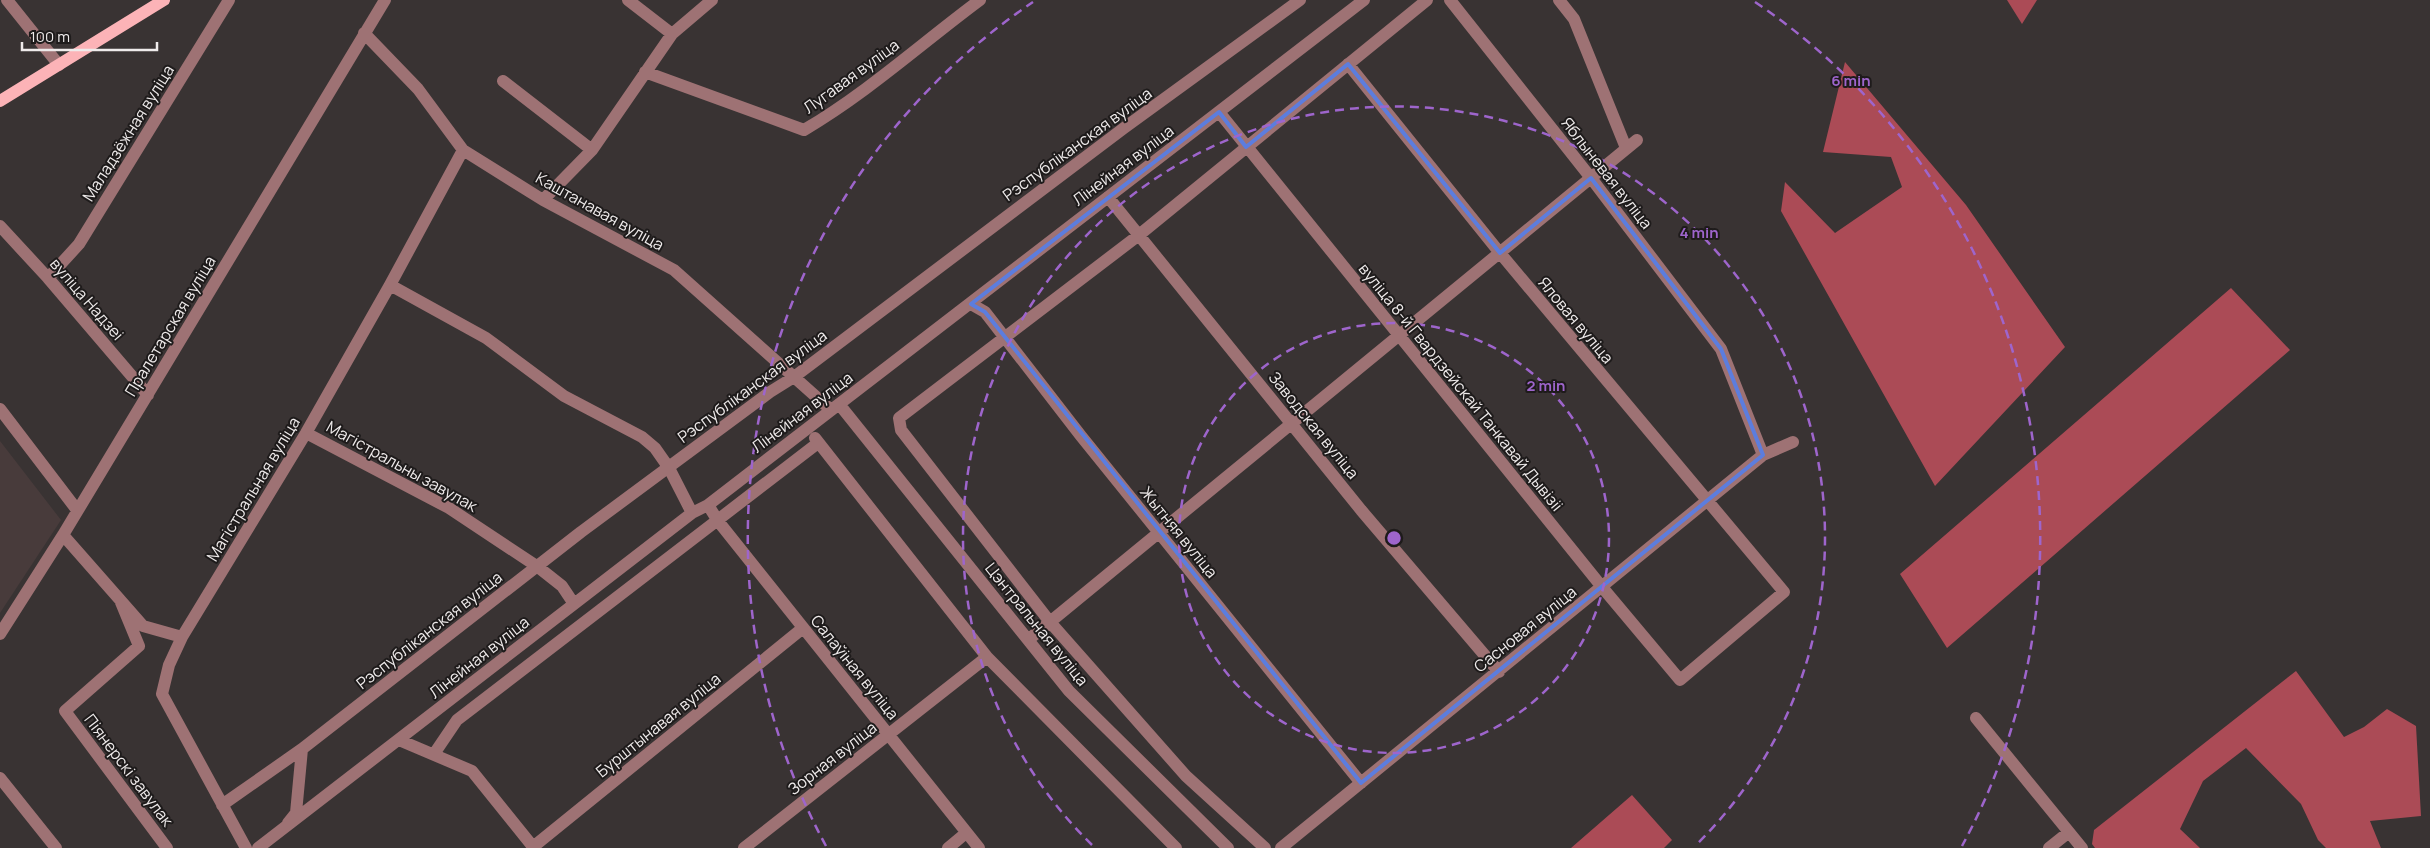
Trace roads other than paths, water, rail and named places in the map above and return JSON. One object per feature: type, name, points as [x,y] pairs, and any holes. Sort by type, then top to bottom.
[{"type":"main road","points":[[0,101],[164,0]]},
{"type":"street","points":[[7,0],[58,65]]},
{"type":"street","name":"Маладзёжная вуліца","points":[[48,278],[79,244],[229,0]]},
{"type":"street","name":"Пралетарская вуліца","points":[[0,634],[63,534],[385,0]]},
{"type":"street","points":[[628,0],[672,34]]},
{"type":"street","points":[[543,200],[592,150],[672,34],[712,0]]},
{"type":"street","name":"Лугавая вуліца","points":[[645,72],[804,130],[863,90],[980,0]]},
{"type":"street","name":"Рэспубліканская вуліца","points":[[222,805],[302,749],[581,532],[770,392],[794,377],[1124,128],[1300,0]]},
{"type":"street","name":"Лінейная вуліца","points":[[258,848],[692,513],[708,505],[971,304],[1364,0]]},
{"type":"street","points":[[1265,848],[1186,776],[1050,622],[901,430],[898,418],[1139,235],[1427,0]]},
{"type":"street","name":"Яблыневая вуліца","points":[[1450,0],[1591,178],[1721,349],[1763,455]]},
{"type":"street","points":[[1559,0],[1574,19],[1626,148]]},
{"type":"street","name":"Каштанавая вуліца","points":[[364,33],[418,89],[463,150],[543,200],[674,270],[794,377],[835,407]]},
{"type":"street","name":"Яловая вуліца","points":[[1348,64],[1500,253],[1784,592],[1680,680]]},
{"type":"street","points":[[502,81],[592,150]]},
{"type":"street","name":"вуліца 8-й Гвардзейскай Танкавай Дывізіі","points":[[1219,112],[1246,148],[1602,587],[1680,680]]},
{"type":"street","points":[[1028,640],[1637,140]]},
{"type":"street","name":"Магістральная вуліца","points":[[246,848],[162,694],[169,665],[182,637],[306,433],[390,285],[463,150]]},
{"type":"street","name":"Заводская вуліца","points":[[1108,197],[1361,510],[1499,672]]},
{"type":"street","name":"вуліца Надзеі","points":[[0,226],[48,278],[148,394]]},
{"type":"street","points":[[390,285],[486,338],[564,396],[642,437],[655,448],[669,468],[692,513]]},
{"type":"street","name":"Жытняя вуліца","points":[[971,304],[985,312],[1361,783]]},
{"type":"street","name":"Цэнтральная вуліца","points":[[835,407],[1069,691],[1228,848]]},
{"type":"street","points":[[0,409],[77,510]]},
{"type":"street","name":"Магістральны завулак","points":[[306,433],[449,508],[538,567],[562,586],[574,604]]},
{"type":"street","points":[[434,754],[457,720],[718,521],[816,440],[987,657],[1176,848]]},
{"type":"street","name":"Сасновая вуліца","points":[[1281,848],[1763,455],[1793,442]]},
{"type":"street","name":"Салаўіная вуліца","points":[[708,505],[718,521],[979,848]]},
{"type":"street","points":[[63,534],[143,626],[182,637]]},
{"type":"street","name":"Піянерскі завулак","points":[[120,600],[139,646],[65,711],[167,848]]},
{"type":"street","name":"Бурштынавая вуліца","points":[[534,847],[803,628]]},
{"type":"street","name":"Зорная вуліца","points":[[744,848],[987,657]]},
{"type":"street","points":[[1976,718],[2082,848]]},
{"type":"street","points":[[399,740],[472,771],[534,847]]},
{"type":"street","points":[[278,834],[296,813],[302,749]]},
{"type":"street","points":[[0,778],[49,845]]},
{"type":"street","points":[[2049,848],[2069,832]]},
{"type":"street","points":[[948,848],[966,833]]}]
